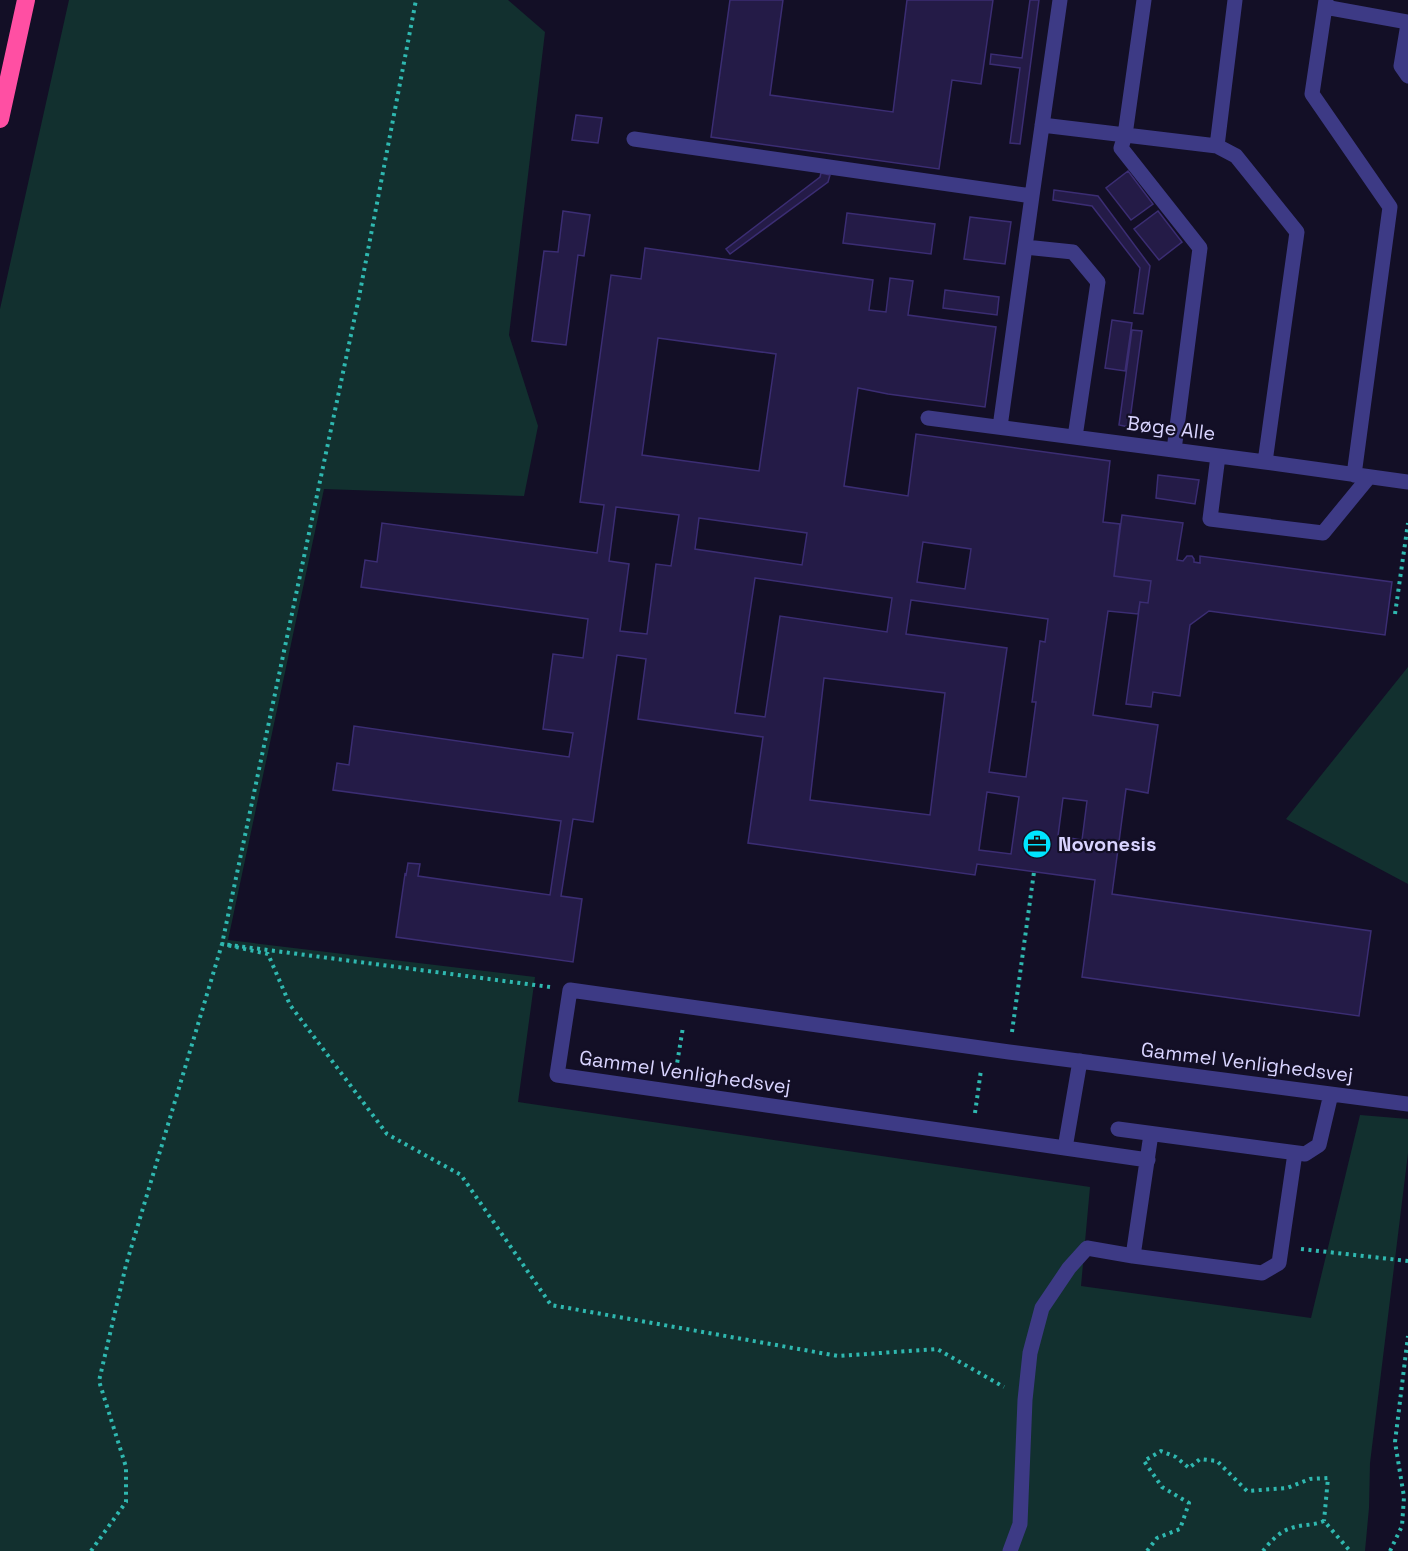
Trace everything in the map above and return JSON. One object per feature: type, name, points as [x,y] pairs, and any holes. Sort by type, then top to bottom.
[{"type":"highway","points":[[0,119],[26,0]]},
{"type":"street","points":[[1000,427],[1060,0]]},
{"type":"street","points":[[1144,0],[1125,135],[1121,148],[1200,248],[1174,450]]},
{"type":"street","points":[[1217,146],[1235,0]]},
{"type":"street","points":[[1218,456],[1210,519],[1323,533],[1362,476],[1390,207],[1312,94],[1325,4],[1408,23],[1401,66],[1408,76]]},
{"type":"street","points":[[1042,125],[1217,146],[1236,156],[1297,232],[1265,462]]},
{"type":"street","points":[[634,139],[1032,196]]},
{"type":"street","points":[[1025,247],[1072,252],[1098,282],[1075,437]]},
{"type":"street","name":"Bøge Alle","points":[[928,418],[1408,482]]},
{"type":"street","name":"Gammel Venlighedsvej","points":[[1148,1160],[557,1075],[570,990],[1009,1052],[1408,1104]]},
{"type":"street","points":[[1065,1148],[1080,1061]]},
{"type":"street","points":[[1118,1129],[1305,1154],[1319,1145],[1331,1094]]},
{"type":"street","points":[[1133,1256],[1151,1134]]},
{"type":"street","points":[[1010,1551],[1020,1524],[1025,1400],[1030,1353],[1042,1308],[1069,1268],[1088,1248],[1262,1273],[1279,1263],[1295,1154]]},
{"type":"path","points":[[91,1551],[126,1502],[126,1467],[99,1381],[126,1265],[222,944],[359,297],[416,0]]},
{"type":"path","points":[[1395,614],[1408,523]]},
{"type":"path","points":[[1009,1052],[1034,872]]},
{"type":"path","points":[[222,944],[570,990]]},
{"type":"path","points":[[222,944],[268,954],[291,1005],[387,1134],[461,1175],[551,1305],[838,1356],[937,1349],[1025,1400]]},
{"type":"path","points":[[673,1092],[686,1007]]},
{"type":"path","points":[[972,1134],[985,1048]]},
{"type":"path","points":[[1281,1247],[1408,1261]]},
{"type":"path","points":[[1390,1551],[1402,1526],[1404,1497],[1395,1442],[1408,1336]]},
{"type":"path","points":[[1147,1551],[1156,1538],[1180,1529],[1190,1503],[1162,1487],[1144,1461],[1161,1451],[1176,1457],[1189,1468],[1200,1459],[1217,1461],[1248,1491],[1287,1488],[1310,1479],[1328,1478],[1324,1521],[1350,1551]]},
{"type":"path","points":[[1263,1551],[1269,1543],[1289,1529],[1316,1525],[1324,1521]]},
{"type":"green space","points":[[69,0],[508,0],[545,32],[509,335],[538,426],[524,496],[324,489],[228,940],[535,977],[518,1102],[1090,1187],[1081,1286],[1311,1318],[1360,1115],[1408,1119],[1408,1153],[1370,1463],[1365,1551],[0,1551],[0,309]]},
{"type":"green space","points":[[1408,667],[1408,884],[1286,819]]},
{"type":"building","points":[[730,0],[783,0],[770,95],[893,112],[907,0],[993,0],[981,84],[952,80],[939,169],[711,137]]},
{"type":"building","points":[[1030,0],[1039,0],[1020,144],[1010,143],[1020,68],[990,64],[991,54],[1022,58]]},
{"type":"building","points":[[576,115],[602,118],[598,143],[572,140]]},
{"type":"building","points":[[1128,171],[1153,204],[1131,220],[1106,188]]},
{"type":"building","points":[[821,173],[830,175],[828,182],[730,254],[726,249],[820,177]]},
{"type":"building","points":[[1054,190],[1098,196],[1150,266],[1143,314],[1134,313],[1140,268],[1092,206],[1053,200]]},
{"type":"building","points":[[563,211],[590,215],[584,256],[578,255],[566,345],[532,341],[544,251],[558,252]]},
{"type":"building","points":[[1158,211],[1182,242],[1159,260],[1134,229]]},
{"type":"building","points":[[847,213],[935,224],[931,254],[843,243]]},
{"type":"building","points":[[970,217],[1011,222],[1005,264],[964,259]]},
{"type":"building","points":[[645,248],[873,280],[869,310],[886,312],[890,278],[913,281],[908,315],[996,327],[985,407],[858,388],[844,486],[908,496],[916,434],[1110,461],[1103,522],[1120,524],[1114,576],[1151,581],[1148,603],[1140,602],[1138,614],[1108,611],[1093,715],[1158,725],[1148,793],[1126,789],[1112,894],[1371,931],[1359,1016],[1082,977],[1095,880],[977,864],[975,875],[748,843],[763,737],[638,719],[646,659],[617,655],[593,822],[573,819],[561,896],[582,899],[573,962],[396,937],[408,863],[420,864],[418,876],[550,895],[561,821],[333,790],[337,763],[349,765],[354,726],[569,757],[573,733],[543,729],[553,654],[583,658],[588,619],[361,587],[365,560],[377,562],[382,523],[597,553],[604,505],[580,502],[611,275],[641,279]],"holes":[[[658,338],[776,354],[759,471],[642,455]],[[616,507],[679,515],[671,566],[656,564],[647,634],[620,631],[629,564],[609,561]],[[699,518],[807,533],[802,565],[695,549]],[[923,542],[971,549],[965,589],[917,582]],[[755,578],[892,598],[887,632],[780,616],[765,717],[735,713]],[[911,600],[1048,619],[1045,642],[1040,641],[1032,702],[1036,702],[1026,777],[989,772],[1007,648],[906,634]],[[824,678],[945,693],[930,815],[810,800]],[[987,792],[1019,797],[1011,854],[979,850]],[[1063,798],[1087,801],[1082,840],[1058,836]]]},
{"type":"building","points":[[945,290],[999,297],[997,315],[943,308]]},
{"type":"building","points":[[1112,320],[1132,323],[1125,371],[1105,368]]},
{"type":"building","points":[[1132,330],[1142,331],[1129,427],[1119,425]]},
{"type":"building","points":[[1158,475],[1199,480],[1195,504],[1156,498]]},
{"type":"building","points":[[1122,515],[1183,523],[1177,560],[1183,561],[1187,556],[1192,556],[1194,562],[1200,563],[1200,556],[1392,582],[1385,635],[1209,611],[1190,625],[1180,696],[1153,692],[1151,707],[1126,704],[1140,602],[1148,603],[1151,581],[1114,576]]},
{"type":"place","name":"Novonesis","points":[[1037,844]]}]
